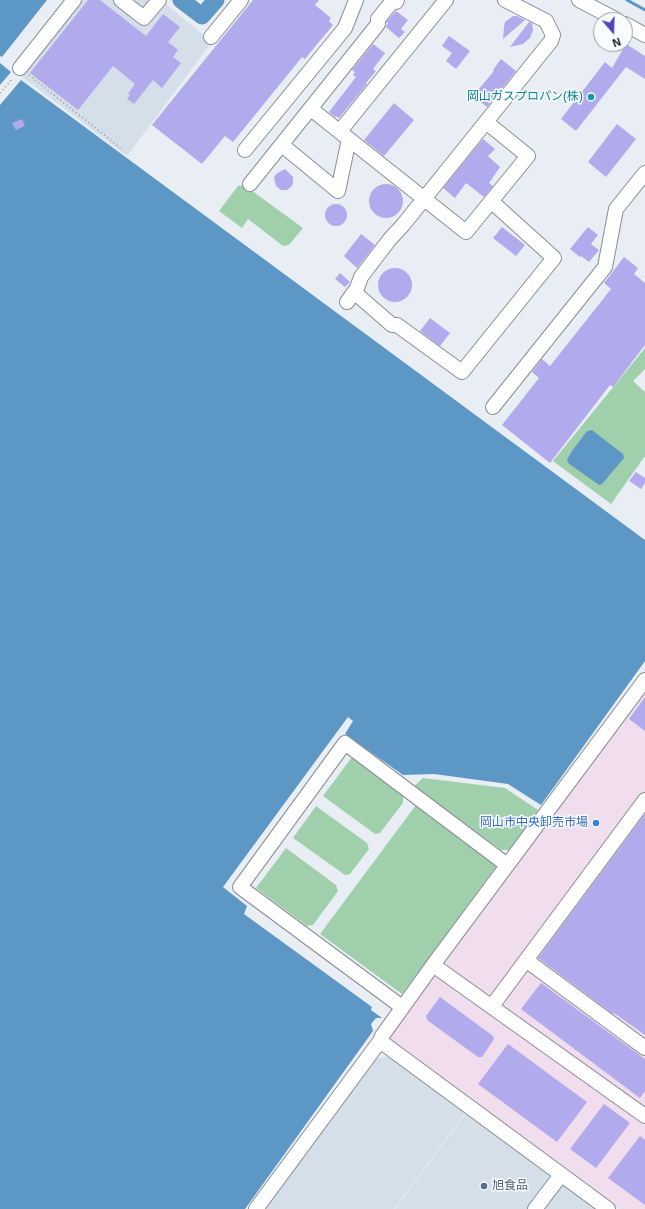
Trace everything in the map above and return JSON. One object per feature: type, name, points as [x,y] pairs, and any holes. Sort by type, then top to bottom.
[{"type":"street","points":[[20,68],[74,0]]},
{"type":"street","points":[[121,0],[144,18],[159,0]]},
{"type":"street","points":[[211,37],[241,0]]},
{"type":"street","points":[[245,150],[345,28],[356,0]]},
{"type":"street","points":[[250,184],[378,24],[378,19],[391,3],[398,0]]},
{"type":"street","points":[[282,145],[338,191],[345,135],[446,0]]},
{"type":"street","points":[[491,201],[554,258],[462,372],[397,326],[392,325],[351,297],[361,277],[390,239],[551,41],[553,35],[552,30],[546,21],[506,0]]},
{"type":"street","points":[[579,0],[602,12]]},
{"type":"street","points":[[633,28],[645,35]]},
{"type":"street","points":[[311,109],[466,232],[528,156],[486,122]]},
{"type":"street","points":[[493,407],[605,267],[616,209],[645,173]]},
{"type":"street","points":[[256,1209],[380,1041],[433,964],[645,680]]},
{"type":"street","points":[[402,1007],[240,887],[345,743],[507,864]]},
{"type":"street","points":[[492,1006],[645,800]]},
{"type":"street","points":[[526,960],[645,1048]]},
{"type":"street","points":[[433,964],[645,1116]]},
{"type":"street","points":[[380,1041],[608,1209]]},
{"type":"street","points":[[535,1209],[561,1175]]},
{"type":"path","points":[[0,93],[20,68],[123,150]]},
{"type":"shaded area","points":[[63,0],[161,0],[212,42],[127,156],[13,70]]},
{"type":"shaded area","name":"岡山市中央卸売市場","points":[[645,691],[645,1209],[621,1209],[389,1039]]},
{"type":"shaded area","points":[[389,1056],[465,1113],[394,1209],[264,1209],[375,1059]]},
{"type":"shaded area","points":[[466,1113],[596,1209],[395,1209]]},
{"type":"green space","points":[[244,185],[303,228],[289,245],[283,246],[248,219],[242,228],[219,211],[238,186]]},
{"type":"green space","points":[[645,348],[645,369],[633,381],[645,392],[645,456],[611,504],[553,461]]},
{"type":"green space","points":[[352,757],[403,795],[403,803],[380,833],[375,834],[323,796]]},
{"type":"green space","points":[[423,778],[505,788],[538,810],[510,850],[501,850],[414,786]]},
{"type":"green space","points":[[416,805],[498,864],[402,994],[320,934]]},
{"type":"green space","points":[[316,806],[367,843],[369,849],[350,874],[345,875],[293,838]]},
{"type":"green space","points":[[286,848],[336,885],[338,891],[313,925],[307,926],[256,888]]},
{"type":"water","points":[[0,0],[47,0],[2,57],[0,56]]},
{"type":"water","points":[[0,63],[11,72],[0,85]]},
{"type":"water","points":[[21,80],[645,540],[645,661],[541,805],[508,784],[434,774],[403,775],[345,734],[353,721],[348,717],[223,887],[247,906],[244,914],[372,1007],[371,1010],[382,1018],[376,1018],[371,1024],[373,1031],[245,1209],[0,1209],[0,105]]},
{"type":"water","points":[[592,430],[623,454],[624,458],[602,484],[599,485],[568,463],[567,460],[587,431]]},
{"type":"building","points":[[88,0],[100,0],[146,36],[163,14],[180,27],[168,42],[178,50],[173,57],[181,63],[162,88],[153,80],[134,104],[127,99],[130,95],[128,94],[135,84],[113,66],[78,110],[30,73]]},
{"type":"building","points":[[253,0],[319,0],[315,5],[331,18],[329,21],[333,25],[305,59],[302,57],[233,142],[225,136],[202,164],[152,125]]},
{"type":"building","points":[[396,11],[408,20],[401,29],[405,32],[399,38],[386,27],[388,23],[386,22]]},
{"type":"building","points":[[513,16],[517,16],[525,20],[503,39],[505,22]]},
{"type":"building","points":[[529,22],[532,23],[533,30],[530,38],[523,44],[510,47]]},
{"type":"building","points":[[449,36],[470,51],[456,69],[446,61],[452,53],[442,46]]},
{"type":"building","points":[[373,44],[385,53],[373,69],[376,71],[339,118],[336,116],[335,117],[329,112],[356,77],[353,75],[355,72],[352,70]]},
{"type":"building","name":"岡山ガスプロパン(株)","points":[[633,48],[645,56],[645,79],[626,67],[576,131],[561,119],[605,62],[612,68],[621,52],[633,52]]},
{"type":"building","points":[[501,59],[516,71],[487,107],[473,96],[494,71],[493,70]]},
{"type":"building","points":[[394,103],[414,120],[384,156],[364,140]]},
{"type":"building","points":[[22,119],[25,126],[16,130],[12,123]]},
{"type":"building","points":[[617,124],[636,139],[606,177],[588,162]]},
{"type":"building","points":[[483,139],[495,149],[488,156],[500,167],[489,183],[493,186],[484,197],[466,183],[455,198],[443,188]]},
{"type":"building","points":[[285,169],[293,177],[293,183],[287,190],[281,190],[276,186],[274,178],[276,174]]},
{"type":"building","points":[[383,184],[389,184],[393,185],[400,191],[403,201],[402,208],[396,215],[389,218],[383,218],[379,217],[372,211],[369,204],[369,198],[370,194],[376,187]]},
{"type":"building","points":[[336,204],[340,205],[346,211],[346,219],[340,225],[336,226],[332,225],[326,219],[325,215],[326,211],[332,205]]},
{"type":"building","points":[[502,227],[525,245],[516,256],[493,238]]},
{"type":"building","points":[[588,227],[598,235],[591,244],[599,250],[589,262],[570,249]]},
{"type":"building","points":[[361,234],[375,245],[357,268],[344,256]]},
{"type":"building","points":[[624,257],[638,268],[634,274],[645,283],[645,345],[613,387],[610,385],[550,463],[502,425],[539,378],[532,372],[542,359],[550,366],[611,289],[604,283]]},
{"type":"building","points":[[398,268],[405,270],[410,275],[412,285],[410,295],[405,300],[392,302],[385,300],[380,295],[378,282],[380,275],[385,270]]},
{"type":"building","points":[[340,273],[350,282],[345,287],[335,279]]},
{"type":"building","points":[[430,318],[450,333],[440,346],[420,331]]},
{"type":"building","points":[[636,472],[645,478],[645,483],[641,489],[629,481]]},
{"type":"building","points":[[645,697],[645,731],[629,719]]},
{"type":"building","points":[[645,814],[645,1035],[614,1013],[613,1014],[538,958]]},
{"type":"building","points":[[541,983],[645,1059],[645,1091],[640,1098],[521,1009]]},
{"type":"building","points":[[440,997],[493,1036],[494,1039],[482,1057],[478,1057],[427,1020],[426,1016]]},
{"type":"building","points":[[508,1044],[587,1102],[557,1142],[478,1084]]},
{"type":"building","points":[[604,1104],[630,1123],[596,1168],[570,1149]]},
{"type":"building","points":[[640,1136],[645,1140],[645,1205],[608,1178]]},
{"type":"waterway","points":[[181,0],[202,16],[216,0]]},
{"type":"waterway","points":[[627,0],[645,10]]},
{"type":"place","name":"岡山ガスプロパン(株)","points":[[591,97]]},
{"type":"place","name":"岡山市中央卸売市場","points":[[596,823]]},
{"type":"place","name":"旭食品","points":[[484,1186]]}]
